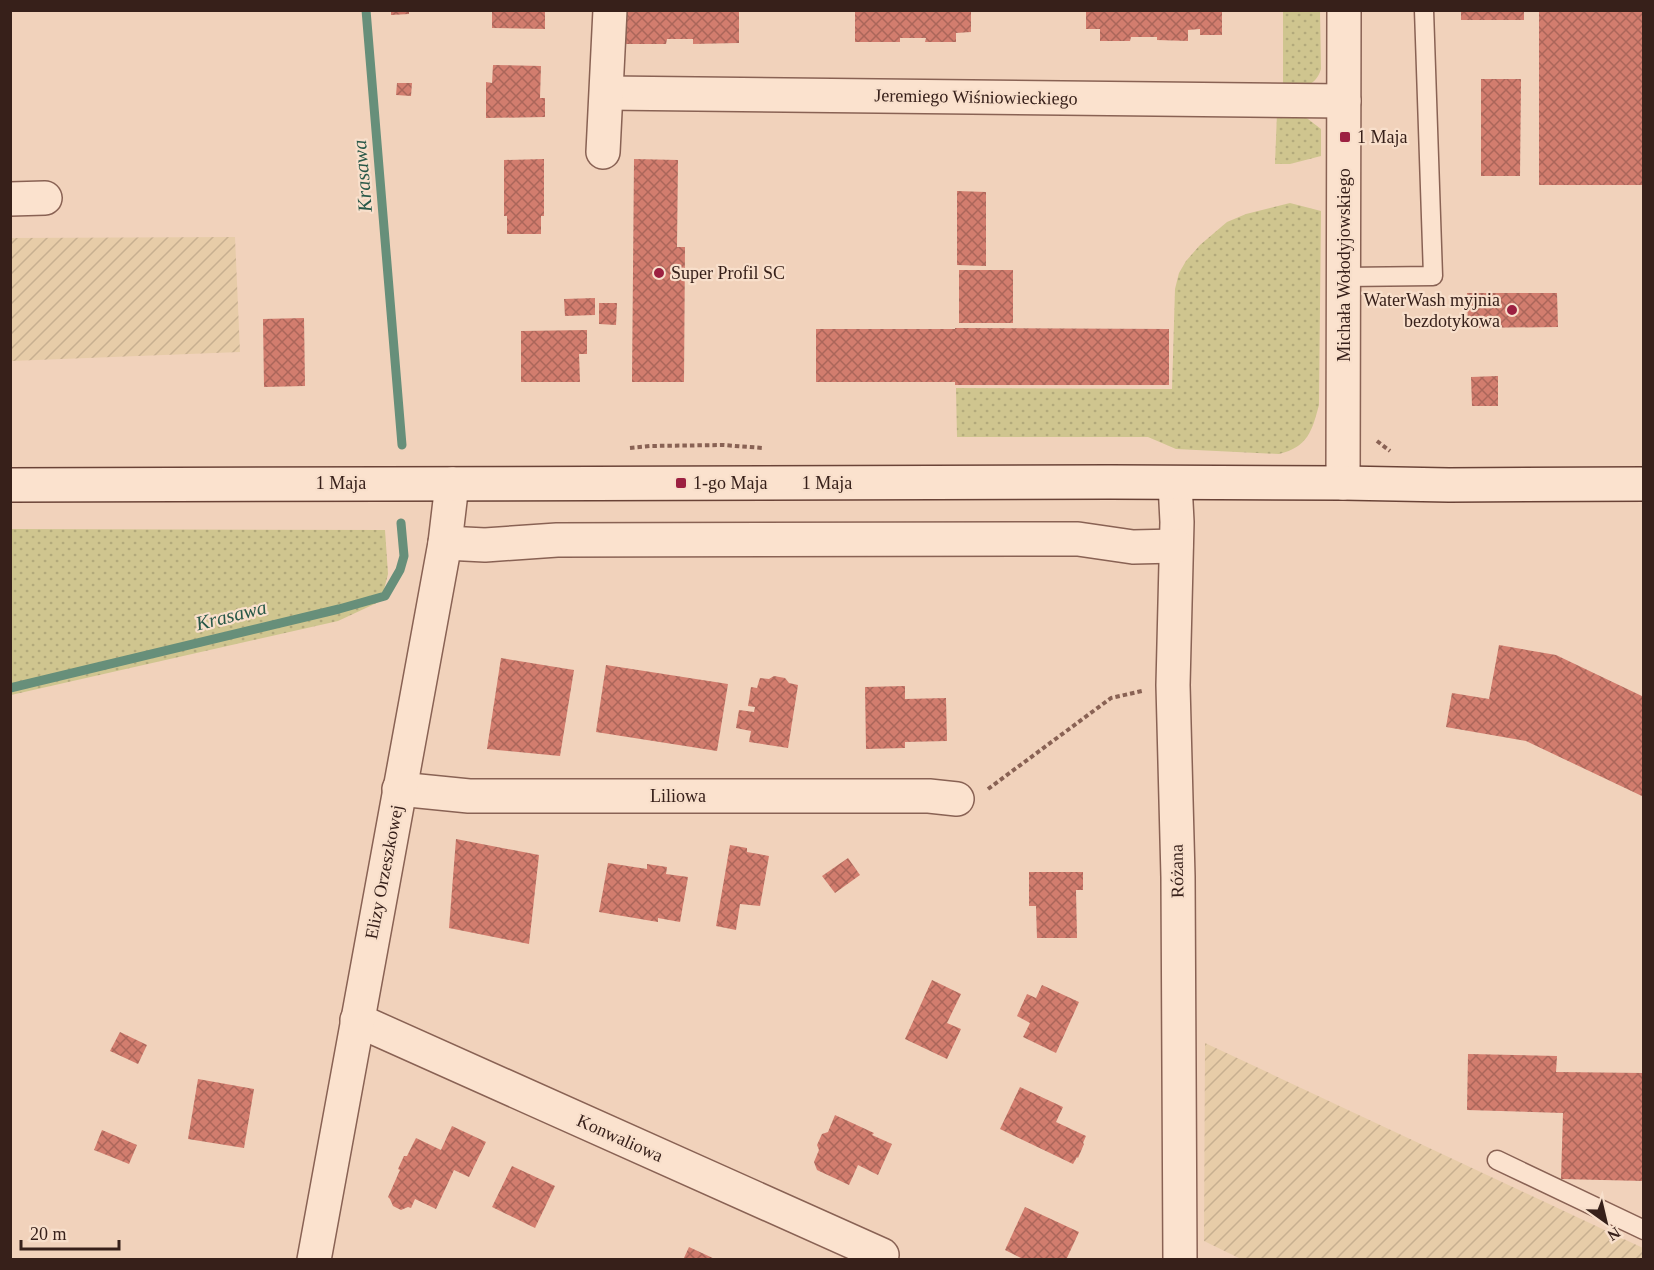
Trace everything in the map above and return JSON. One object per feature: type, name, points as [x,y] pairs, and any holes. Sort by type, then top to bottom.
[{"type":"street","points":[[603,152],[610,10]]},
{"type":"street","name":"Michała Wołodyjowskiego","points":[[1343,483],[1344,10]]},
{"type":"street","name":"Jeremiego Wiśniowieckiego","points":[[607,93],[1344,101]]},
{"type":"street","points":[[10,199],[45,198]]},
{"type":"street","name":"Różana","points":[[1175,483],[1177,522],[1173,685],[1178,877],[1180,1260]]},
{"type":"street","name":"Elizy Orzeszkowej","points":[[314,1260],[445,543],[452,484]]},
{"type":"street","name":"1 Maja","points":[[10,485],[1644,484]]},
{"type":"street","points":[[445,543],[485,545],[557,540],[1078,538],[1132,547],[1176,546]]},
{"type":"street","name":"Liliowa","points":[[399,789],[469,796],[929,796],[957,799]]},
{"type":"street","name":"Konwaliowa","points":[[357,1020],[882,1255]]},
{"type":"lane","points":[[1344,277],[1433,276],[1424,10]]},
{"type":"lane","points":[[1497,1160],[1644,1230]]},
{"type":"path","points":[[957,799],[971,798],[984,792],[1111,698],[1173,685]]},
{"type":"shaded area","points":[[1283,11],[1320,11],[1321,69],[1315,80],[1306,86],[1283,89]]},
{"type":"shaded area","points":[[1277,113],[1304,116],[1321,129],[1321,156],[1290,164],[1275,164]]},
{"type":"shaded area","points":[[1290,203],[1321,211],[1319,405],[1311,430],[1303,442],[1296,447],[1279,454],[1176,449],[1148,437],[957,437],[956,388],[1172,389],[1175,289],[1179,273],[1186,261],[1200,245],[1227,222],[1246,214]]},
{"type":"shaded area","points":[[235,237],[240,352],[11,361],[11,238]]},
{"type":"shaded area","points":[[11,529],[385,530],[388,574],[381,601],[338,621],[11,695]]},
{"type":"shaded area","points":[[1205,1043],[1643,1248],[1643,1259],[1243,1260],[1204,1241]]},
{"type":"building","points":[[391,10],[409,10],[409,14],[391,15]]},
{"type":"building","points":[[492,10],[545,10],[545,29],[492,28]]},
{"type":"building","points":[[622,10],[739,10],[739,43],[693,44],[693,39],[667,39],[666,44],[622,44]]},
{"type":"building","points":[[855,10],[971,10],[971,32],[956,33],[956,42],[925,42],[926,38],[900,38],[900,42],[855,42]]},
{"type":"building","points":[[1086,10],[1222,10],[1222,35],[1200,35],[1200,29],[1188,30],[1188,41],[1157,40],[1157,37],[1131,37],[1130,41],[1100,41],[1100,29],[1086,29]]},
{"type":"building","points":[[1461,10],[1524,10],[1524,20],[1461,20]]},
{"type":"building","points":[[1539,10],[1644,10],[1644,185],[1539,185]]},
{"type":"building","points":[[493,65],[541,66],[540,98],[545,98],[545,117],[486,118],[486,82],[492,83]]},
{"type":"building","points":[[1481,79],[1521,79],[1520,176],[1481,176]]},
{"type":"building","points":[[397,83],[412,83],[411,96],[396,95]]},
{"type":"building","points":[[544,159],[544,216],[541,216],[541,234],[507,234],[507,216],[504,216],[504,160]]},
{"type":"building","name":"Super Profil SC","points":[[634,159],[678,160],[677,247],[685,247],[684,382],[632,382]]},
{"type":"building","points":[[957,191],[986,192],[986,266],[957,265]]},
{"type":"building","points":[[959,270],[1013,270],[1013,323],[959,323]]},
{"type":"building","name":"WaterWash myjnia bezdotykowa","points":[[1467,293],[1557,293],[1558,327],[1468,328]]},
{"type":"building","points":[[595,298],[595,315],[565,316],[564,299]]},
{"type":"building","points":[[599,303],[617,303],[616,325],[599,324]]},
{"type":"building","points":[[304,318],[305,386],[264,387],[263,319]]},
{"type":"building","points":[[816,329],[1169,329],[1169,385],[955,385],[955,382],[816,382]]},
{"type":"building","points":[[587,330],[587,354],[579,354],[580,382],[521,382],[521,331]]},
{"type":"building","points":[[1498,376],[1498,406],[1472,406],[1471,377]]},
{"type":"building","points":[[1499,645],[1556,655],[1644,697],[1644,797],[1526,741],[1446,727],[1452,693],[1489,699]]},
{"type":"building","points":[[501,658],[574,670],[560,756],[487,749]]},
{"type":"building","points":[[606,665],[728,684],[717,751],[596,732]]},
{"type":"building","points":[[774,676],[785,678],[789,683],[798,685],[788,748],[749,742],[751,731],[736,728],[739,710],[754,712],[755,707],[748,706],[751,687],[757,688],[760,678],[769,679]]},
{"type":"building","points":[[905,686],[905,699],[946,698],[947,741],[905,742],[905,748],[866,749],[865,687]]},
{"type":"building","points":[[456,839],[539,855],[529,944],[449,928]]},
{"type":"building","points":[[730,845],[747,848],[747,852],[769,856],[760,906],[740,904],[736,930],[716,926]]},
{"type":"building","points":[[848,858],[860,875],[835,893],[822,876]]},
{"type":"building","points":[[608,863],[647,869],[647,864],[667,867],[666,874],[688,877],[680,922],[658,918],[658,922],[599,912]]},
{"type":"building","points":[[1029,872],[1083,872],[1083,890],[1076,890],[1077,938],[1037,938],[1036,906],[1029,906]]},
{"type":"building","points":[[932,980],[961,994],[947,1023],[961,1029],[947,1059],[905,1039]]},
{"type":"building","points":[[1042,985],[1079,1002],[1056,1053],[1023,1037],[1030,1023],[1017,1016],[1027,994],[1036,998]]},
{"type":"building","points":[[120,1032],[147,1045],[138,1064],[110,1051]]},
{"type":"building","points":[[1468,1054],[1557,1056],[1556,1072],[1644,1073],[1644,1181],[1561,1179],[1563,1113],[1467,1110]]},
{"type":"building","points":[[198,1079],[254,1089],[244,1148],[188,1139]]},
{"type":"building","points":[[1020,1087],[1063,1107],[1056,1122],[1086,1136],[1078,1158],[1073,1164],[1000,1129]]},
{"type":"building","points":[[835,1115],[892,1144],[878,1175],[858,1165],[849,1185],[817,1170],[814,1162],[819,1150],[817,1145],[822,1134],[828,1132]]},
{"type":"building","points":[[452,1126],[486,1142],[469,1177],[454,1170],[436,1209],[415,1199],[411,1208],[401,1210],[393,1206],[388,1197],[404,1156],[407,1156],[416,1138],[441,1150]]},
{"type":"building","points":[[102,1130],[137,1145],[129,1164],[94,1150]]},
{"type":"building","points":[[512,1166],[555,1186],[535,1228],[492,1207]]},
{"type":"building","points":[[1025,1207],[1079,1232],[1066,1260],[1025,1260],[1005,1250]]},
{"type":"building","points":[[689,1247],[717,1260],[683,1260]]},
{"type":"waterway","name":"Krasawa","points":[[366,10],[402,445]]},
{"type":"waterway","name":"Krasawa","points":[[10,688],[385,596],[400,570],[404,556],[401,523]]},
{"type":"place","name":"1 Maja","points":[[1345,137]]},
{"type":"place","name":"Super Profil SC","points":[[659,273]]},
{"type":"place","name":"WaterWash myjnia bezdotykowa","points":[[1512,310]]},
{"type":"place","name":"1-go Maja","points":[[681,483]]}]
